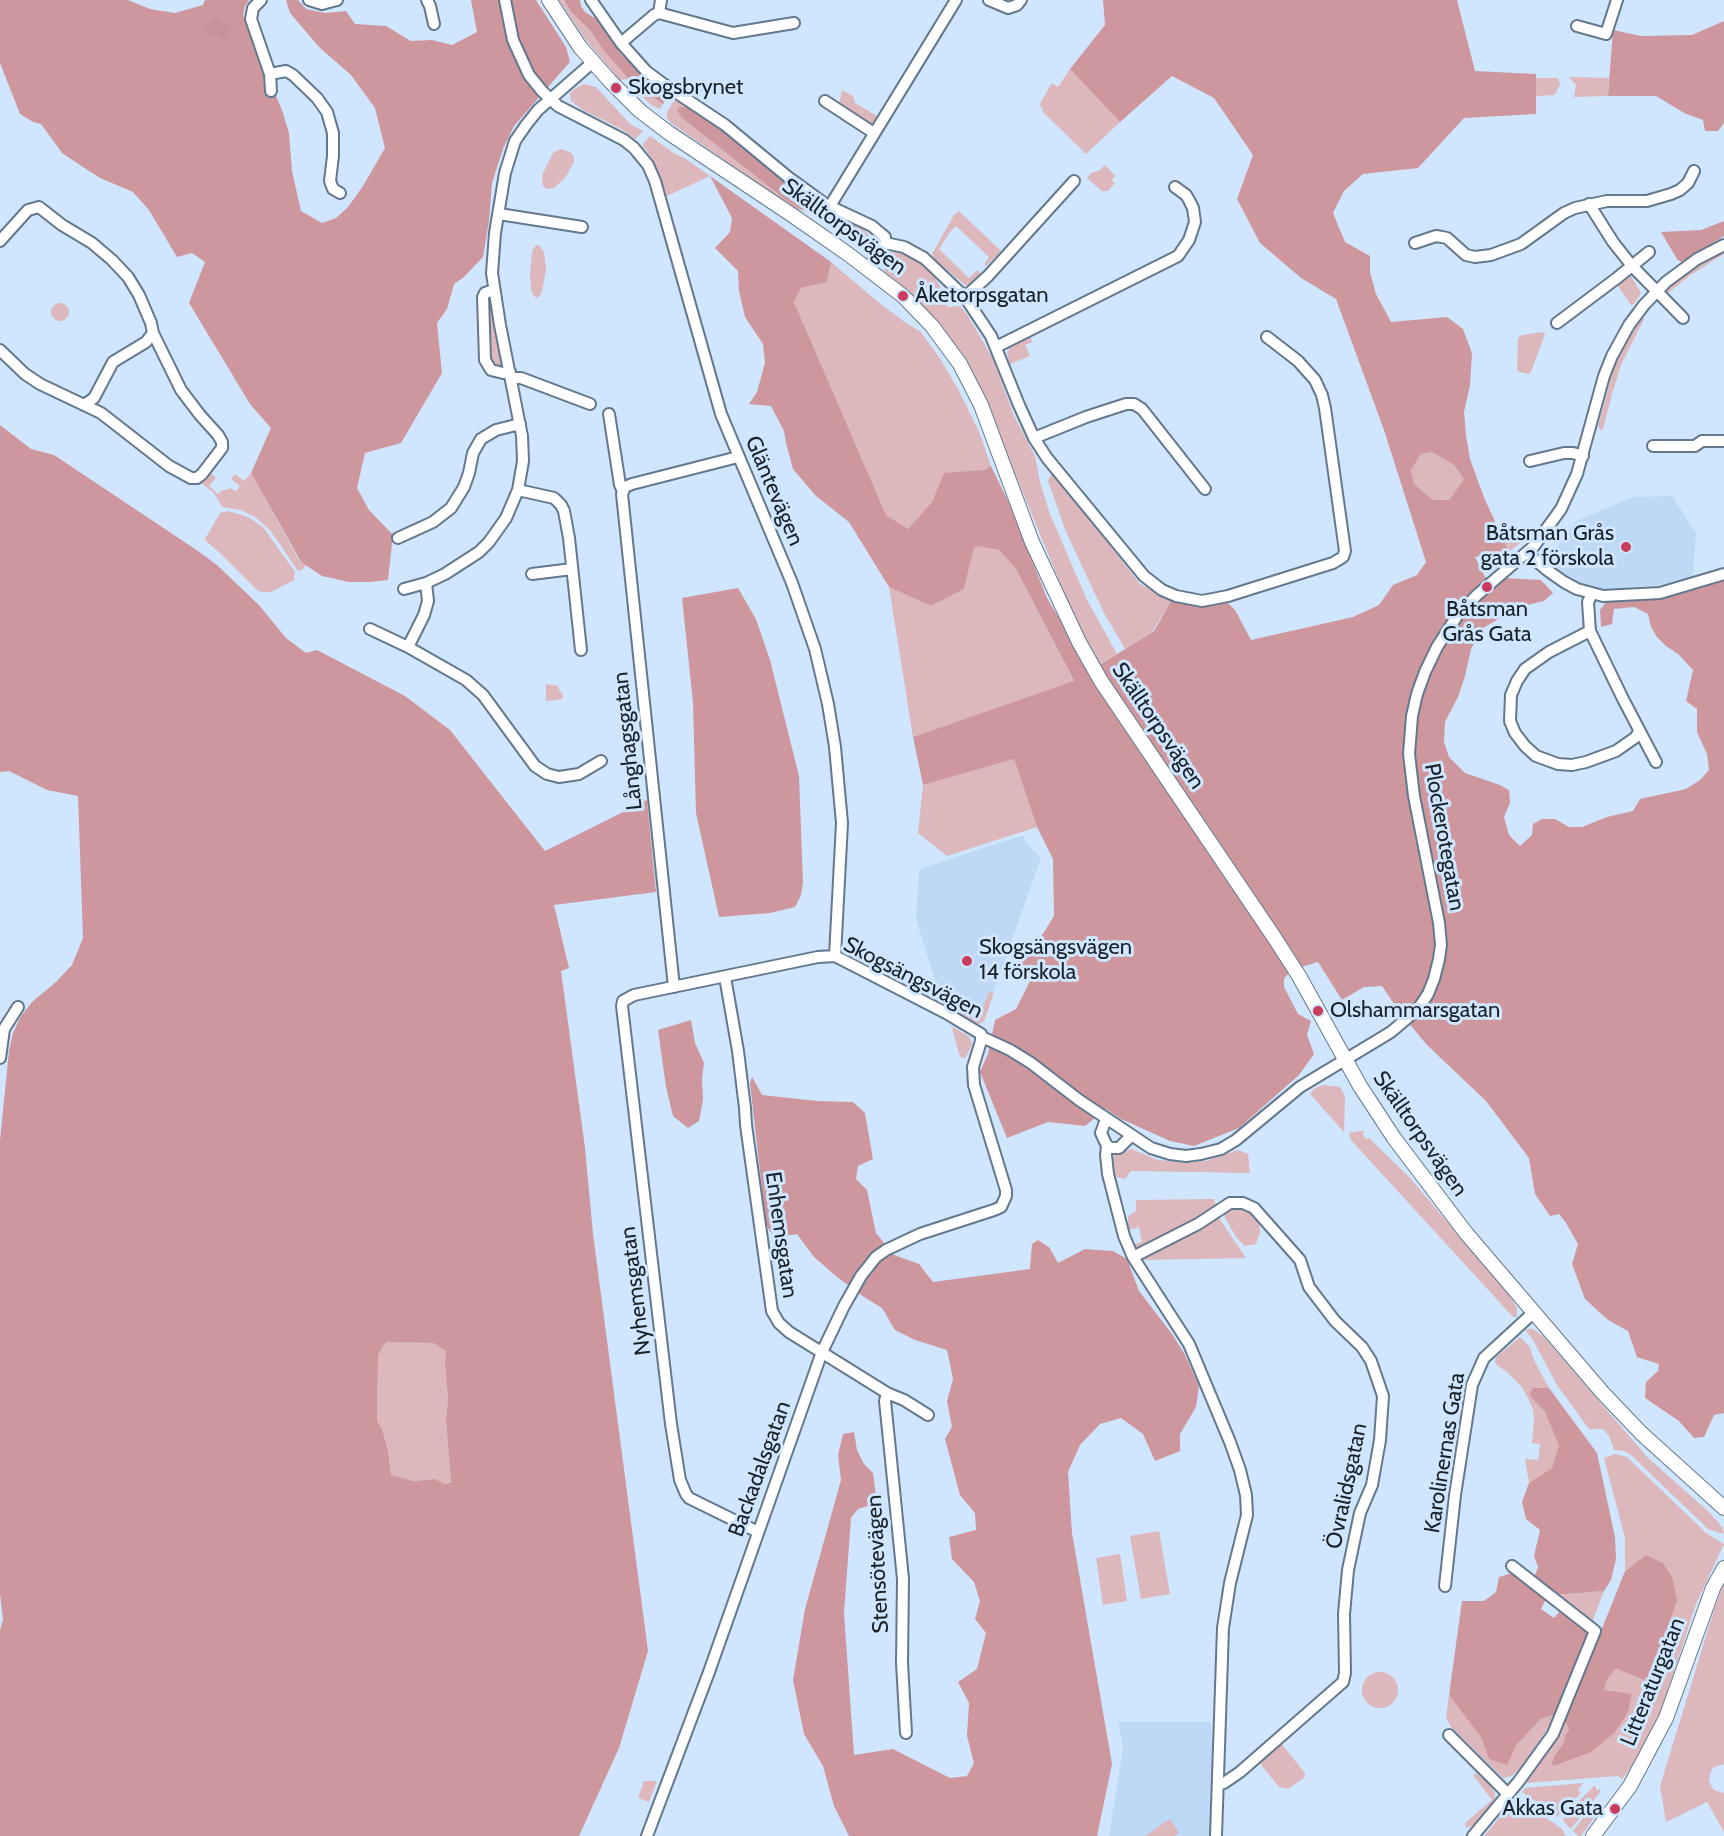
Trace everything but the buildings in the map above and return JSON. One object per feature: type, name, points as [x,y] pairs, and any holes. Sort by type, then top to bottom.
[{"type":"street","points":[[261,0],[253,8],[250,19],[270,74],[271,91]]},
{"type":"street","points":[[309,0],[322,4],[337,0]]},
{"type":"street","points":[[427,0],[434,24]]},
{"type":"street","name":"Gläntevägen","points":[[505,0],[511,33],[529,75],[551,99],[624,140],[642,156],[648,165],[664,212],[721,414],[792,583],[815,649],[835,747],[842,822],[835,956]]},
{"type":"street","name":"Skälltorpsvägen","points":[[549,0],[570,34],[593,62],[640,111],[868,269],[903,296],[938,333],[960,364],[981,405],[1032,542],[1079,642],[1101,681],[1274,937],[1299,976],[1344,1060],[1394,1138],[1473,1242],[1602,1392],[1641,1433],[1724,1508]]},
{"type":"street","points":[[591,0],[621,43],[646,71],[725,125],[825,204],[872,226],[885,237],[885,243],[868,269]]},
{"type":"street","points":[[659,13],[661,0]]},
{"type":"street","points":[[830,206],[956,0]]},
{"type":"street","points":[[989,0],[1008,8],[1017,5],[1021,0]]},
{"type":"street","points":[[1577,26],[1606,34],[1617,0]]},
{"type":"street","points":[[621,43],[659,13],[733,33],[794,23]]},
{"type":"street","points":[[404,589],[426,583],[456,568],[479,552],[506,518],[518,490],[523,460],[520,424],[492,273],[505,173],[515,141],[525,124],[593,62]]},
{"type":"street","points":[[270,74],[286,71],[293,75],[317,98],[327,112],[333,133],[330,181],[333,189],[340,193]]},
{"type":"street","points":[[825,101],[874,133]]},
{"type":"street","points":[[1415,243],[1442,237],[1447,238],[1466,255],[1481,257],[1491,255],[1521,244],[1564,213],[1589,204],[1659,198],[1680,190],[1688,183],[1694,171]]},
{"type":"street","points":[[965,297],[988,276],[1074,181]]},
{"type":"street","points":[[996,347],[1178,256],[1189,240],[1195,222],[1189,200],[1175,187]]},
{"type":"street","points":[[1589,204],[1612,242],[1683,318]]},
{"type":"street","points":[[0,241],[28,210],[39,207],[62,225],[99,248],[132,283],[151,322],[155,338],[181,390],[218,435],[222,448],[197,478],[191,478],[169,466],[116,423],[96,410],[89,401]]},
{"type":"street","points":[[499,214],[582,227]]},
{"type":"street","points":[[885,243],[904,247],[924,258],[965,297],[978,314],[996,347],[1019,405],[1047,458],[1144,576],[1162,590],[1189,599],[1212,600],[1333,563],[1343,557],[1345,545],[1326,408],[1322,396],[1315,380],[1298,361],[1267,337]]},
{"type":"street","name":"Plockerotegatan","points":[[1344,1060],[1391,1032],[1408,1018],[1423,1001],[1434,979],[1439,959],[1440,935],[1437,909],[1410,768],[1410,735],[1414,704],[1425,672],[1452,623],[1477,596],[1527,553],[1561,509],[1583,456],[1601,387],[1612,356],[1629,325],[1657,291],[1678,272],[1724,245]]},
{"type":"street","points":[[1557,322],[1648,252]]},
{"type":"street","points":[[494,290],[485,293],[483,297],[485,360],[491,370],[521,378],[590,404]]},
{"type":"street","points":[[89,401],[113,362],[155,338]]},
{"type":"street","points":[[0,350],[25,374],[40,384],[72,401],[89,401]]},
{"type":"street","points":[[1035,438],[1086,417],[1126,404],[1134,404],[1142,409],[1205,489]]},
{"type":"street","name":"Långhagsgatan","points":[[609,414],[620,485],[623,490],[623,518],[674,987]]},
{"type":"street","points":[[398,538],[433,522],[454,504],[466,482],[473,453],[482,439],[496,430],[520,424]]},
{"type":"street","points":[[1653,446],[1695,447],[1702,441],[1724,441]]},
{"type":"street","points":[[1530,461],[1564,453],[1583,456]]},
{"type":"street","points":[[623,490],[632,484],[738,457]]},
{"type":"street","points":[[518,490],[554,498],[561,505],[566,521],[581,650]]},
{"type":"street","points":[[1527,553],[1564,582],[1602,596],[1660,593],[1724,574]]},
{"type":"street","points":[[532,574],[572,569]]},
{"type":"street","points":[[408,647],[424,615],[428,601],[426,583]]},
{"type":"street","points":[[1592,594],[1588,602],[1590,631],[1656,762]]},
{"type":"street","points":[[370,629],[408,647],[466,680],[483,695],[535,766],[547,774],[559,777],[579,774],[601,761]]},
{"type":"street","points":[[1590,631],[1549,652],[1525,669],[1510,695],[1510,715],[1515,733],[1536,756],[1545,761],[1572,765],[1616,751],[1636,737],[1640,731]]},
{"type":"street","name":"Skogsängsvägen","points":[[623,1001],[634,995],[818,957],[835,956],[946,1012],[980,1032],[982,1037],[973,1067],[974,1085],[1006,1190],[1005,1201]]},
{"type":"street","name":"Enhemsgatan","points":[[724,977],[738,1051],[772,1311],[785,1329],[887,1393],[904,1400],[928,1415]]},
{"type":"street","name":"Nyhemsgatan","points":[[623,1001],[671,1424],[680,1480],[689,1498],[758,1532]]},
{"type":"street","points":[[0,1058],[4,1029],[18,1007]]},
{"type":"street","points":[[982,1037],[1010,1050],[1030,1063],[1131,1136],[1151,1148],[1170,1154],[1193,1155],[1221,1149],[1240,1137],[1300,1087],[1344,1060]]},
{"type":"street","points":[[1106,1119],[1101,1133],[1107,1146],[1108,1174],[1124,1236],[1133,1257],[1189,1344],[1235,1442],[1246,1495],[1247,1515],[1227,1595],[1223,1628],[1228,1643],[1216,1836]]},
{"type":"street","points":[[1107,1146],[1119,1148],[1131,1136]]},
{"type":"street","name":"Backadalsgatan","points":[[647,1836],[709,1672],[822,1352],[844,1306],[861,1276],[876,1257],[920,1234],[1001,1207],[1005,1201]]},
{"type":"street","name":"Övralidsgatan","points":[[1133,1257],[1198,1224],[1230,1203],[1243,1203],[1254,1208],[1300,1260],[1309,1287],[1335,1321],[1362,1347],[1371,1360],[1383,1396],[1380,1440],[1372,1485],[1360,1513],[1348,1570],[1344,1614],[1345,1673],[1343,1682],[1240,1772],[1219,1784]]},
{"type":"street","name":"Karolinernas Gata","points":[[1445,1586],[1455,1495],[1472,1384],[1484,1358],[1533,1313]]},
{"type":"street","name":"Stensötevägen","points":[[887,1393],[885,1401],[903,1579],[902,1676],[906,1733]]},
{"type":"street","points":[[1473,1836],[1553,1734],[1594,1631],[1512,1566]]},
{"type":"street","name":"Litteraturgatan","points":[[1593,1836],[1630,1786],[1666,1718],[1713,1588],[1724,1568]]},
{"type":"street","points":[[1449,1735],[1508,1794]]},
{"type":"shaded area","points":[[0,0],[128,0],[150,9],[175,13],[203,5],[205,0],[249,0],[243,15],[282,110],[289,133],[292,171],[301,211],[322,223],[336,218],[348,207],[385,148],[375,108],[351,75],[320,48],[290,13],[286,0],[298,0],[306,9],[325,13],[346,11],[355,24],[386,26],[411,41],[432,40],[452,45],[477,32],[471,0],[536,0],[566,47],[570,62],[514,126],[503,149],[492,183],[483,257],[454,284],[447,309],[437,323],[442,373],[401,443],[365,453],[357,488],[369,510],[393,535],[388,580],[349,582],[322,576],[301,562],[251,473],[271,428],[250,404],[189,303],[205,262],[192,253],[177,257],[149,210],[133,192],[100,178],[62,153],[41,124],[20,114],[0,63]]},
{"type":"shaded area","points":[[559,0],[564,0],[572,13],[590,30],[604,51],[663,104],[660,109],[651,105],[625,79],[620,80],[586,40]]},
{"type":"shaded area","points":[[564,0],[580,0],[585,12],[598,20],[621,54],[656,86],[670,95],[663,104],[629,79],[604,51],[590,30],[572,13]]},
{"type":"shaded area","points":[[1103,0],[1457,0],[1475,71],[1536,74],[1536,114],[1464,118],[1418,168],[1363,174],[1344,191],[1333,213],[1345,242],[1370,256],[1370,272],[1376,294],[1391,322],[1447,317],[1463,329],[1472,353],[1470,385],[1464,412],[1470,459],[1508,551],[1475,557],[1485,577],[1541,580],[1553,593],[1544,601],[1519,607],[1483,628],[1471,649],[1458,697],[1445,722],[1444,742],[1449,757],[1465,773],[1509,790],[1510,803],[1504,817],[1509,835],[1520,846],[1532,835],[1533,824],[1542,819],[1555,819],[1569,827],[1582,827],[1607,817],[1633,811],[1640,799],[1686,789],[1700,780],[1709,770],[1707,754],[1697,732],[1697,709],[1686,701],[1693,670],[1657,637],[1651,627],[1648,614],[1634,607],[1614,609],[1612,624],[1601,627],[1600,610],[1606,602],[1677,595],[1724,579],[1724,1413],[1714,1415],[1704,1437],[1694,1438],[1679,1421],[1645,1398],[1646,1382],[1658,1371],[1659,1364],[1637,1357],[1628,1331],[1608,1320],[1585,1299],[1572,1264],[1578,1244],[1559,1214],[1550,1216],[1535,1194],[1529,1158],[1486,1101],[1427,1045],[1401,1014],[1382,986],[1364,987],[1342,1000],[1318,962],[1291,970],[1284,979],[1284,987],[1298,1014],[1311,1021],[1307,1035],[1314,1054],[1299,1075],[1239,1128],[1194,1146],[1170,1141],[1119,1118],[1106,1109],[1085,1126],[1048,1122],[1007,1138],[980,1072],[988,1054],[995,1020],[1016,1009],[1030,981],[1015,961],[1041,937],[1054,916],[1053,859],[1037,827],[1014,759],[923,785],[913,737],[1074,681],[1016,569],[999,550],[978,546],[974,548],[964,589],[931,606],[889,587],[849,522],[816,496],[793,469],[784,431],[771,406],[749,404],[757,392],[765,363],[763,344],[745,317],[739,291],[738,271],[715,248],[730,232],[732,218],[710,176],[831,262],[827,282],[801,288],[794,302],[886,515],[908,529],[932,502],[944,473],[984,470],[991,466],[1009,503],[1047,598],[1090,671],[1154,631],[1171,601],[1198,606],[1228,603],[1235,610],[1251,640],[1353,617],[1379,605],[1393,585],[1417,575],[1426,562],[1384,430],[1336,299],[1301,278],[1260,243],[1237,199],[1253,155],[1214,98],[1172,76],[1120,122],[1070,69],[1105,25]],"holes":[[[1432,452],[1454,465],[1464,479],[1449,500],[1433,500],[1414,484],[1411,470],[1421,454]]]},
{"type":"shaded area","points":[[214,19],[231,27],[230,37],[226,41],[207,33],[204,27]]},
{"type":"shaded area","points":[[1724,21],[1724,123],[1718,131],[1705,131],[1703,120],[1686,114],[1656,96],[1608,96],[1613,30],[1641,36],[1692,35]]},
{"type":"shaded area","points":[[1070,69],[1120,122],[1086,154],[1042,111],[1039,105],[1052,83],[1058,87]]},
{"type":"shaded area","points":[[1569,77],[1609,78],[1608,96],[1574,97],[1576,85]]},
{"type":"shaded area","points":[[1536,78],[1558,78],[1560,84],[1555,95],[1536,96]]},
{"type":"shaded area","points":[[584,84],[596,87],[630,124],[643,131],[635,139],[571,101],[570,94],[573,90]]},
{"type":"shaded area","points":[[842,90],[853,96],[855,103],[877,116],[872,125],[870,126],[839,105]]},
{"type":"shaded area","points":[[677,100],[690,106],[681,107],[682,118],[787,201],[800,209],[810,210],[845,235],[856,228],[855,225],[863,229],[869,235],[869,242],[861,247],[813,214],[797,209],[782,200],[671,123],[667,118],[667,112],[672,103]]},
{"type":"shaded area","points":[[690,106],[725,130],[804,195],[855,225],[854,232],[845,236],[810,210],[800,209],[787,201],[682,118],[677,110]]},
{"type":"shaded area","points":[[650,136],[710,176],[667,196],[652,158],[642,145]]},
{"type":"shaded area","points":[[560,149],[570,152],[574,157],[574,162],[565,178],[554,188],[545,188],[542,184],[543,173],[553,153]]},
{"type":"shaded area","points":[[1105,165],[1115,176],[1112,180],[1115,183],[1108,191],[1102,191],[1087,178]]},
{"type":"shaded area","points":[[959,211],[1001,251],[986,266],[984,264],[989,257],[956,226],[950,232],[939,249],[969,278],[977,270],[980,273],[968,285],[965,285],[933,258],[932,254],[954,215]]},
{"type":"shaded area","points":[[1724,221],[1724,236],[1681,262],[1661,232],[1701,230]]},
{"type":"shaded area","points":[[536,245],[540,246],[544,252],[546,270],[542,291],[536,298],[532,293],[530,277],[532,251]]},
{"type":"shaded area","points":[[1724,251],[1724,254],[1689,276],[1667,294],[1667,288],[1690,270]]},
{"type":"shaded area","points":[[892,252],[906,253],[926,266],[937,277],[936,280],[940,286],[939,296],[948,307],[960,306],[993,359],[1014,416],[1035,456],[1050,514],[1087,600],[1117,654],[1099,665],[1080,631],[973,372],[936,320],[904,287],[885,272],[883,265],[885,256]]},
{"type":"shaded area","points":[[831,262],[878,302],[921,332],[959,391],[980,434],[991,466],[984,470],[944,474],[932,502],[908,529],[886,515],[794,302],[801,288],[827,282]]},
{"type":"shaded area","points":[[1631,276],[1641,293],[1631,305],[1618,286]]},
{"type":"shaded area","points":[[490,298],[504,364],[499,369],[489,363],[486,300]]},
{"type":"shaded area","points":[[60,303],[66,306],[69,312],[66,318],[60,321],[54,318],[51,312],[54,306]]},
{"type":"shaded area","points":[[1642,318],[1644,319],[1621,365],[1601,431],[1598,426],[1613,370],[1619,355]]},
{"type":"shaded area","points":[[1543,332],[1545,334],[1531,372],[1528,374],[1517,371],[1518,338],[1522,335]]},
{"type":"shaded area","points":[[1030,336],[1032,342],[1025,345],[1030,356],[1010,364],[1007,354],[1010,347]]},
{"type":"shaded area","points":[[0,425],[31,449],[54,455],[217,565],[259,605],[286,638],[306,653],[317,650],[405,696],[450,730],[545,851],[647,800],[656,892],[554,905],[569,968],[561,971],[648,1651],[619,1748],[579,1836],[0,1836],[0,1630],[3,1620],[0,1594],[0,1140],[13,1033],[21,1016],[32,1002],[72,965],[83,938],[78,796],[47,790],[9,771],[0,772]],"holes":[[[386,1342],[433,1343],[446,1351],[448,1399],[446,1420],[451,1482],[445,1484],[435,1479],[414,1481],[391,1475],[388,1450],[382,1429],[377,1421],[378,1355]]]},
{"type":"shaded area","points":[[1432,452],[1454,465],[1464,479],[1449,500],[1433,500],[1414,484],[1411,470],[1421,454]]},
{"type":"shaded area","points":[[210,472],[216,478],[209,486],[218,494],[230,488],[236,491],[240,486],[231,479],[235,474],[244,481],[251,473],[300,562],[306,565],[303,569],[298,571],[270,530],[255,517],[241,510],[222,507],[214,493],[201,483]]},
{"type":"shaded area","points":[[1052,472],[1140,584],[1171,601],[1152,632],[1125,649],[1104,613],[1066,532],[1048,481]]},
{"type":"shaded area","name":"Båtsman Grås gata 2 förskola","points":[[1672,496],[1696,533],[1693,576],[1658,585],[1613,589],[1594,588],[1570,578],[1547,560],[1576,521],[1633,497]]},
{"type":"shaded area","points":[[228,511],[248,517],[263,527],[295,572],[294,580],[271,592],[261,592],[206,541],[220,513]]},
{"type":"shaded area","points":[[1524,533],[1530,535],[1504,556],[1494,544]]},
{"type":"shaded area","points":[[978,546],[999,550],[1016,569],[1074,682],[913,737],[889,587],[931,606],[964,589],[974,548]]},
{"type":"shaded area","points":[[738,588],[756,619],[770,660],[799,776],[803,883],[801,895],[795,907],[770,913],[719,917],[696,813],[693,703],[682,598]]},
{"type":"shaded area","points":[[546,684],[558,686],[563,699],[546,701]]},
{"type":"shaded area","points":[[1014,759],[1037,827],[947,856],[918,833],[923,785]]},
{"type":"shaded area","name":"Skogsängsvägen 14 förskola","points":[[1023,835],[1027,844],[1041,858],[982,1024],[942,1002],[916,919],[919,869]]},
{"type":"shaded area","points":[[989,992],[994,993],[984,1021],[978,1024],[961,1015],[958,1010],[960,1007],[982,1010]]},
{"type":"shaded area","points":[[691,1020],[695,1043],[704,1063],[703,1100],[699,1121],[688,1128],[673,1116],[666,1087],[658,1030]]},
{"type":"shaded area","points":[[953,1027],[971,1040],[972,1045],[965,1058],[960,1057]]},
{"type":"shaded area","points":[[752,1077],[762,1095],[853,1102],[865,1113],[873,1159],[858,1166],[856,1179],[867,1190],[876,1233],[894,1255],[919,1264],[933,1282],[1030,1269],[1032,1244],[1038,1240],[1049,1247],[1058,1263],[1085,1249],[1113,1251],[1127,1259],[1139,1291],[1184,1353],[1199,1386],[1196,1407],[1180,1434],[1180,1451],[1155,1461],[1143,1434],[1121,1418],[1100,1424],[1080,1445],[1068,1472],[1072,1533],[1112,1764],[1097,1836],[849,1836],[834,1806],[823,1766],[804,1734],[793,1680],[805,1609],[841,1480],[838,1455],[843,1434],[854,1432],[857,1450],[864,1464],[873,1473],[877,1503],[858,1509],[851,1518],[844,1613],[854,1755],[893,1749],[950,1778],[967,1776],[974,1763],[967,1736],[969,1703],[958,1682],[977,1669],[986,1633],[975,1619],[980,1601],[974,1582],[952,1559],[949,1537],[976,1530],[975,1513],[960,1495],[945,1439],[952,1427],[947,1401],[953,1379],[947,1350],[915,1340],[895,1330],[882,1308],[837,1277],[814,1257],[797,1234],[785,1236],[772,1234],[766,1225],[750,1083]]},
{"type":"shaded area","points":[[1323,1085],[1340,1087],[1345,1096],[1344,1132],[1310,1094],[1314,1089]]},
{"type":"shaded area","points":[[1364,1131],[1363,1135],[1366,1139],[1369,1138],[1409,1177],[1510,1296],[1517,1308],[1517,1317],[1513,1317],[1350,1139],[1349,1133]]},
{"type":"shaded area","points":[[1132,1149],[1158,1160],[1186,1163],[1206,1161],[1238,1150],[1248,1154],[1250,1173],[1131,1171],[1125,1179],[1117,1177],[1111,1171],[1114,1155]]},
{"type":"shaded area","points":[[1214,1199],[1219,1218],[1246,1258],[1140,1260],[1133,1248],[1135,1244],[1142,1242],[1139,1227],[1128,1230],[1128,1216],[1136,1211],[1136,1200]]},
{"type":"shaded area","points":[[1232,1205],[1248,1209],[1259,1222],[1260,1233],[1256,1244],[1245,1246],[1236,1237],[1222,1212]]},
{"type":"shaded area","points":[[1533,1329],[1544,1337],[1648,1458],[1709,1512],[1722,1527],[1724,1534],[1708,1529],[1630,1454],[1614,1450],[1609,1436],[1603,1429],[1589,1429],[1557,1385],[1526,1331]]},
{"type":"shaded area","points":[[1520,1337],[1529,1346],[1549,1388],[1533,1388],[1529,1395],[1545,1412],[1560,1445],[1552,1468],[1529,1483],[1525,1459],[1538,1460],[1540,1444],[1532,1443],[1533,1410],[1521,1386],[1495,1361],[1496,1357]]},
{"type":"shaded area","points":[[386,1342],[433,1343],[446,1351],[448,1399],[446,1420],[451,1481],[445,1484],[435,1479],[414,1481],[391,1475],[388,1449],[377,1421],[378,1355]]},
{"type":"shaded area","points":[[1533,1388],[1549,1388],[1597,1453],[1615,1537],[1616,1559],[1611,1580],[1604,1591],[1554,1595],[1534,1578],[1538,1567],[1534,1556],[1540,1530],[1526,1519],[1522,1502],[1529,1483],[1552,1468],[1559,1445],[1545,1412],[1529,1395]]},
{"type":"shaded area","points":[[1615,1454],[1627,1457],[1706,1533],[1724,1544],[1696,1604],[1658,1721],[1627,1773],[1622,1779],[1618,1776],[1526,1783],[1565,1721],[1569,1730],[1554,1757],[1632,1694],[1604,1691],[1608,1678],[1616,1667],[1642,1680],[1646,1555],[1625,1571],[1625,1538],[1604,1458]]},
{"type":"shaded area","points":[[1159,1531],[1170,1594],[1141,1599],[1130,1536]]},
{"type":"shaded area","points":[[1120,1554],[1127,1601],[1103,1605],[1096,1558]]},
{"type":"shaded area","points":[[1646,1555],[1663,1563],[1672,1577],[1677,1600],[1652,1673],[1643,1680],[1616,1668],[1608,1678],[1604,1690],[1632,1694],[1628,1712],[1615,1732],[1591,1752],[1553,1766],[1554,1757],[1569,1730],[1565,1721],[1625,1571]]},
{"type":"shaded area","points":[[1515,1572],[1547,1597],[1541,1609],[1554,1618],[1560,1611],[1564,1611],[1585,1627],[1587,1639],[1554,1715],[1541,1719],[1516,1746],[1507,1765],[1489,1759],[1481,1737],[1449,1695],[1462,1601],[1484,1601],[1496,1592],[1499,1577]]},
{"type":"shaded area","points":[[1724,1582],[1724,1764],[1714,1767],[1709,1780],[1712,1788],[1724,1793],[1724,1832],[1707,1802],[1666,1822],[1660,1786]]},
{"type":"shaded area","points":[[1604,1591],[1591,1625],[1554,1595]]},
{"type":"shaded area","points":[[1380,1672],[1393,1677],[1398,1690],[1393,1703],[1380,1708],[1367,1703],[1362,1690],[1367,1677]]},
{"type":"shaded area","points":[[1449,1695],[1482,1737],[1489,1759],[1502,1762],[1541,1719],[1554,1715],[1549,1727],[1521,1767],[1512,1776],[1503,1778],[1451,1727],[1446,1718]]},
{"type":"shaded area","points":[[1118,1722],[1211,1722],[1214,1836],[1109,1836],[1123,1748]]},
{"type":"shaded area","points":[[1280,1742],[1305,1773],[1304,1778],[1288,1789],[1279,1787],[1259,1761]]},
{"type":"shaded area","points":[[1476,1773],[1490,1784],[1495,1799],[1475,1825],[1466,1828],[1465,1823],[1492,1800],[1473,1775]]},
{"type":"shaded area","points":[[644,1781],[657,1781],[649,1802],[638,1798]]},
{"type":"shaded area","points":[[1583,1783],[1578,1790],[1581,1793],[1557,1817],[1522,1792],[1525,1788]]},
{"type":"shaded area","points":[[1595,1785],[1597,1791],[1600,1789],[1600,1792],[1571,1829],[1564,1822],[1563,1817]]},
{"type":"shaded area","points":[[1521,1800],[1562,1829],[1566,1836],[1484,1836],[1512,1803]]},
{"type":"shaded area","points":[[1598,1802],[1601,1806],[1597,1814],[1581,1836],[1578,1836],[1573,1831],[1593,1805]]},
{"type":"shaded area","points":[[1170,1819],[1179,1833],[1174,1836],[1145,1836]]},
{"type":"place","name":"Skogsbrynet","points":[[616,88]]},
{"type":"place","name":"Åketorpsgatan","points":[[903,296]]},
{"type":"place","name":"Båtsman Grås gata 2 förskola","points":[[1626,547]]},
{"type":"place","name":"Båtsman Grås Gata","points":[[1487,587]]},
{"type":"place","name":"Skogsängsvägen 14 förskola","points":[[967,961]]},
{"type":"place","name":"Olshammarsgatan","points":[[1318,1011]]},
{"type":"place","name":"Akkas Gata","points":[[1615,1809]]}]
